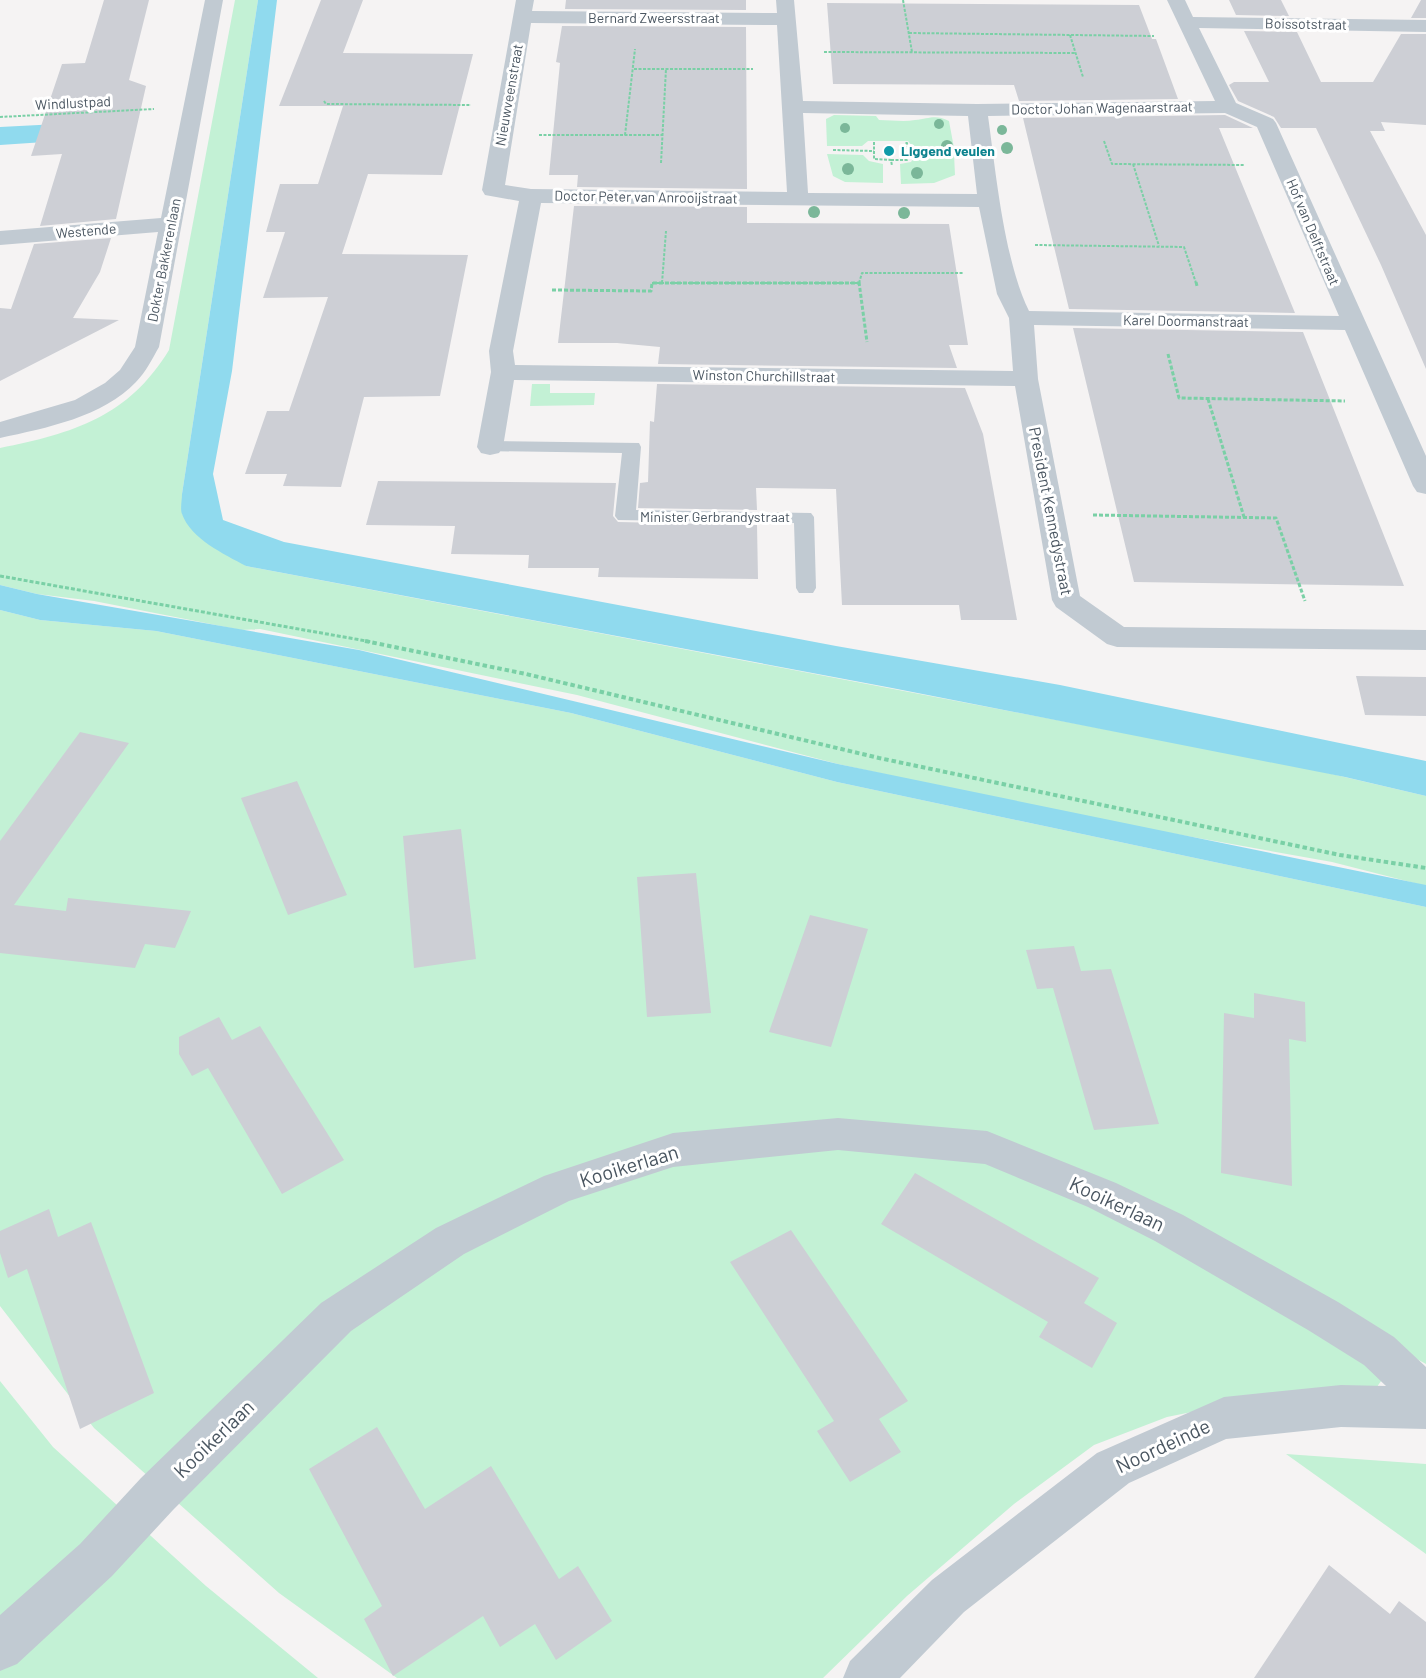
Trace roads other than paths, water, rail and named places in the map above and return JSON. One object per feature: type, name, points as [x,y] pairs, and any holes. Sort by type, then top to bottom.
[{"type":"street","name":"Dokter Bakkerenlaan","points":[[0,430],[30,424],[63,413],[101,395],[126,378],[147,347],[214,0]]},
{"type":"street","points":[[1176,0],[1228,107]]},
{"type":"street","name":"Bernard Zweersstraat","points":[[524,8],[636,17],[785,9]]},
{"type":"street","name":"Nieuwveenstraat","points":[[493,190],[524,8]]},
{"type":"street","points":[[785,9],[798,198]]},
{"type":"street","name":"Boissotstraat","points":[[1190,29],[1426,26]]},
{"type":"street","name":"Doctor Johan Wagenaarstraat","points":[[793,107],[977,110],[1228,107]]},
{"type":"street","name":"Hof van Delftstraat","points":[[1228,107],[1266,123],[1352,323],[1426,486]]},
{"type":"street","name":"President Kennedystraat","points":[[977,110],[989,201],[1004,273],[1009,294],[1021,318],[1026,379],[1066,600],[1117,637],[1426,640]]},
{"type":"street","name":"Doctor Peter van Anrooijstraat","points":[[493,190],[531,196],[989,201]]},
{"type":"street","name":"Minister Gerbrandystraat","points":[[490,447],[503,372],[501,351],[531,196]]},
{"type":"street","name":"Westende","points":[[0,238],[171,224]]},
{"type":"street","name":"Karel Doormanstraat","points":[[1021,318],[1352,323]]},
{"type":"street","name":"Winston Churchillstraat","points":[[503,372],[1026,379]]},
{"type":"street","name":"Kooikerlaan","points":[[0,1647],[96,1560],[157,1494],[258,1398],[336,1317],[450,1241],[558,1188],[673,1150],[838,1134],[987,1148],[1102,1195],[1169,1228],[1323,1316],[1379,1352],[1411,1381],[1423,1407]]},
{"type":"street","name":"Noordeinde","points":[[867,1678],[948,1596],[1113,1468],[1224,1418],[1341,1406],[1423,1407]]},
{"type":"lane","name":"Minister Gerbrandystraat","points":[[490,447],[632,447],[626,516],[804,517],[806,588]]},
{"type":"water","points":[[258,0],[277,0],[232,371],[213,474],[223,520],[284,542],[836,646],[1060,685],[1426,761],[1426,796],[1345,777],[892,688],[246,566],[209,545],[186,523],[181,512],[182,494]]},
{"type":"water","points":[[136,120],[134,136],[0,145],[0,127]]},
{"type":"water","points":[[0,585],[37,594],[359,650],[838,764],[1426,885],[1426,907],[837,782],[571,713],[156,631],[40,620],[0,610]]},
{"type":"place","name":"Liggend veulen","points":[[889,151]]}]
